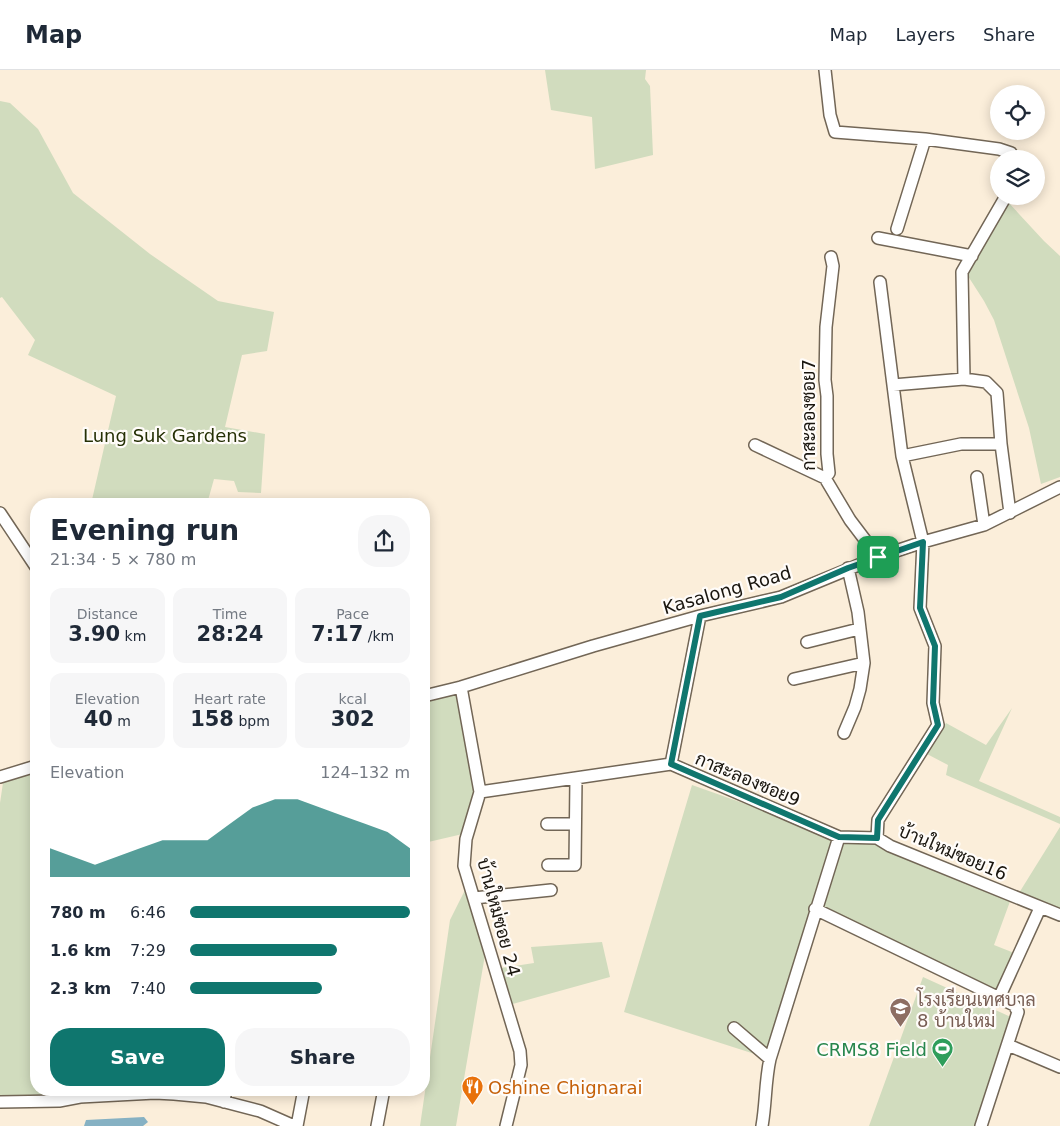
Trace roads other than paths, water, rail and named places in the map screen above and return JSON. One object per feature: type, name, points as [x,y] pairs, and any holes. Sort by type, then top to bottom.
[{"type":"street","points":[[825,70],[830,115],[835,132],[925,139],[1002,150]]},
{"type":"street","points":[[897,228],[925,139]]},
{"type":"street","points":[[964,379],[962,272],[1001,205]]},
{"type":"street","points":[[878,238],[972,256]]},
{"type":"street","name":"กาสะลองซอย7","points":[[831,257],[833,266],[826,327],[825,380],[829,473],[825,478],[850,520],[878,557]]},
{"type":"street","name":"บ้านใหม่ซอย16","points":[[880,282],[902,456],[923,542],[920,608],[935,646],[933,703],[938,725],[878,820],[877,838],[890,846],[1060,916]]},
{"type":"street","points":[[893,385],[964,379],[986,382],[997,393],[1010,513]]},
{"type":"street","points":[[902,456],[961,444],[1002,444]]},
{"type":"street","points":[[755,445],[825,478]]},
{"type":"street","points":[[976,477],[984,525]]},
{"type":"street","name":"Kasalong Road","points":[[430,695],[700,616],[781,597],[878,557],[984,525],[1060,487]]},
{"type":"street","points":[[0,513],[30,558]]},
{"type":"street","points":[[844,733],[855,707],[864,663],[858,612],[848,568]]},
{"type":"street","name":"กาสะลองซอย9","points":[[700,616],[671,764],[839,837]]},
{"type":"street","points":[[807,642],[859,629]]},
{"type":"street","points":[[794,679],[864,663]]},
{"type":"street","name":"บ้านใหม่ซอย 24","points":[[461,687],[480,792],[466,839],[464,866],[520,1051],[521,1065],[506,1126]]},
{"type":"street","points":[[480,792],[671,764]]},
{"type":"street","points":[[0,777],[30,768]]},
{"type":"street","points":[[548,865],[575,865],[576,778]]},
{"type":"street","points":[[548,824],[575,824]]},
{"type":"street","points":[[762,1126],[770,1059],[815,909],[839,837],[877,838]]},
{"type":"street","points":[[474,898],[551,890]]},
{"type":"street","points":[[999,998],[1040,908]]},
{"type":"street","points":[[815,909],[1014,1005],[1018,1012],[981,1126]]},
{"type":"street","points":[[734,1028],[770,1059]]},
{"type":"street","points":[[1008,1045],[1060,1067]]},
{"type":"street","points":[[0,1102],[58,1101],[88,1096]]},
{"type":"street","points":[[196,1096],[260,1111],[296,1126],[302,1096]]},
{"type":"street","points":[[224,1102],[225,1096]]},
{"type":"street","points":[[377,1126],[383,1096]]},
{"type":"water","points":[[144,1117],[148,1122],[143,1126],[84,1126],[86,1120]]},
{"type":"place","name":"โรงเรียนเทศบาล 8 บ้านใหม่","points":[[901,1028]]},
{"type":"place","name":"CRMS8 Field","points":[[943,1068]]},
{"type":"place","name":"Oshine Chignarai","points":[[472,1106]]},
{"type":"park label","name":"Lung Suk Gardens","points":[[165,435]]}]
